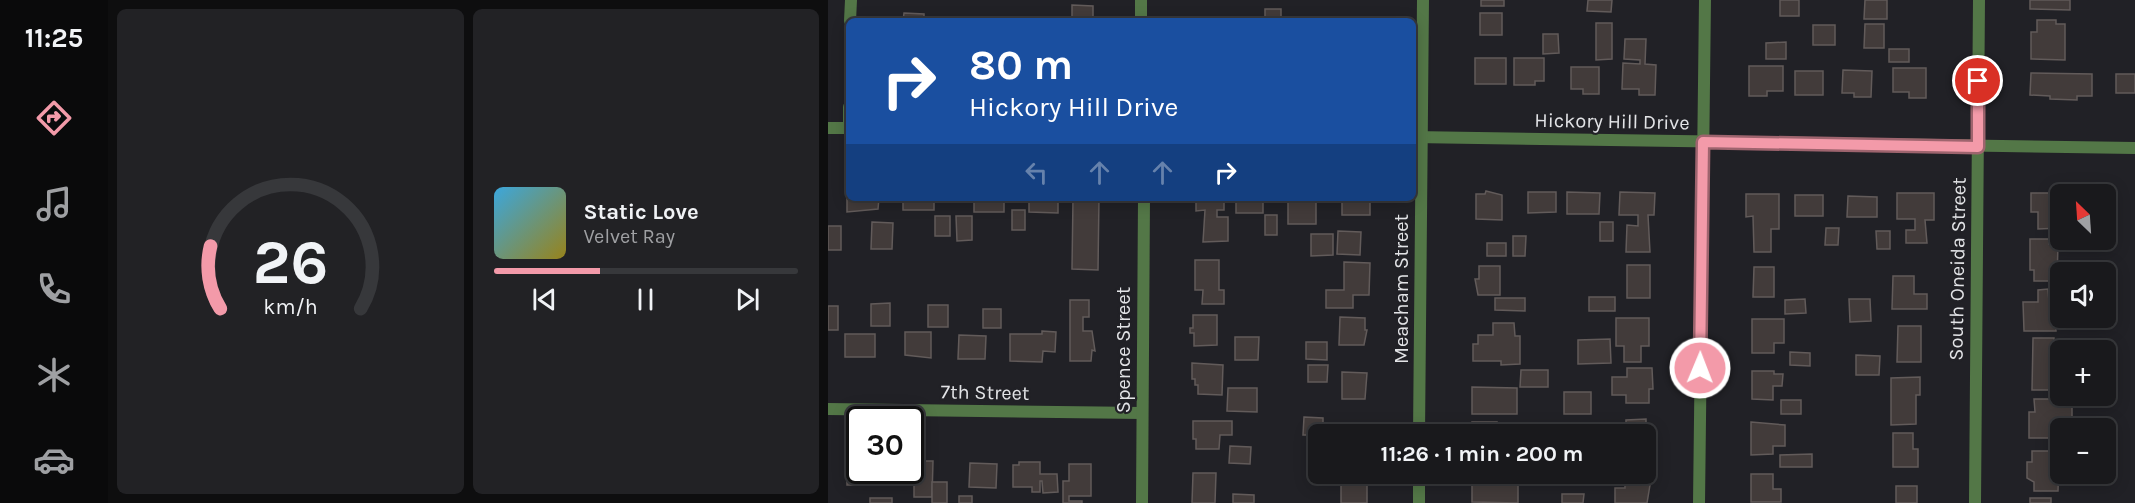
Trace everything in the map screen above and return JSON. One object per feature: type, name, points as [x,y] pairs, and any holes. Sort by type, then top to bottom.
[{"type":"street","points":[[850,0],[850,18]]},
{"type":"street","points":[[1141,0],[1141,18]]},
{"type":"street","name":"Meacham Street","points":[[1419,424],[1417,137],[1423,0]]},
{"type":"street","points":[[1698,503],[1705,0]]},
{"type":"street","name":"South Oneida Street","points":[[1975,503],[1979,0]]},
{"type":"street","points":[[828,128],[846,128]]},
{"type":"street","name":"Hickory Hill Drive","points":[[1417,137],[2135,148]]},
{"type":"street","name":"Spence Street","points":[[1142,503],[1144,201]]},
{"type":"street","name":"7th Street","points":[[828,409],[1142,413]]},
{"type":"street","points":[[1419,484],[1419,503]]},
{"type":"building","points":[[1481,0],[1504,0],[1504,6],[1481,6]]},
{"type":"building","points":[[1588,0],[1612,0],[1611,12],[1587,11]]},
{"type":"building","points":[[1780,0],[1799,0],[1799,16],[1780,16]]},
{"type":"building","points":[[1865,0],[1887,0],[1887,19],[1864,19]]},
{"type":"building","points":[[2030,0],[2070,0],[2070,10],[2030,9]]},
{"type":"building","points":[[1072,5],[1093,6],[1093,18],[1072,18]]},
{"type":"building","points":[[1265,9],[1281,9],[1281,18],[1265,18]]},
{"type":"building","points":[[904,13],[924,14],[924,18],[903,18]]},
{"type":"building","points":[[1480,13],[1502,13],[1502,35],[1480,35]]},
{"type":"building","points":[[2037,20],[2056,20],[2056,24],[2065,24],[2065,60],[2031,59],[2031,32],[2037,32]]},
{"type":"building","points":[[1596,23],[1612,23],[1612,59],[1596,60]]},
{"type":"building","points":[[1865,24],[1884,24],[1884,48],[1864,48]]},
{"type":"building","points":[[1813,25],[1835,25],[1835,45],[1813,45]]},
{"type":"building","points":[[1543,34],[1558,34],[1559,53],[1543,54]]},
{"type":"building","points":[[1625,39],[1646,39],[1645,64],[1656,65],[1655,95],[1639,95],[1639,89],[1622,89],[1623,63],[1640,64],[1640,60],[1624,59]]},
{"type":"building","points":[[1786,42],[1786,59],[1766,59],[1766,43]]},
{"type":"building","points":[[1889,49],[1909,49],[1909,62],[1889,62]]},
{"type":"building","points":[[1475,58],[1506,58],[1506,84],[1475,84]]},
{"type":"building","points":[[1514,58],[1544,58],[1544,81],[1535,81],[1535,85],[1514,85]]},
{"type":"building","points":[[1749,66],[1783,66],[1783,91],[1767,91],[1767,96],[1749,96]]},
{"type":"building","points":[[1571,67],[1599,67],[1599,94],[1583,94],[1583,89],[1571,89]]},
{"type":"building","points":[[1893,68],[1926,68],[1926,98],[1909,98],[1909,92],[1893,92]]},
{"type":"building","points":[[1843,70],[1872,71],[1871,97],[1854,97],[1854,93],[1842,93]]},
{"type":"building","points":[[1795,71],[1823,71],[1823,95],[1795,95]]},
{"type":"building","points":[[2031,73],[2092,74],[2092,96],[2077,96],[2077,100],[2050,99],[2050,96],[2030,95]]},
{"type":"building","points":[[2116,74],[2135,74],[2135,93],[2116,93]]},
{"type":"building","points":[[1486,191],[1502,195],[1502,220],[1476,219],[1476,194],[1485,194]]},
{"type":"building","points":[[1528,192],[1556,192],[1556,212],[1528,213]]},
{"type":"building","points":[[1567,192],[1600,193],[1599,214],[1567,214]]},
{"type":"building","points":[[1620,192],[1655,193],[1654,215],[1648,215],[1650,252],[1626,252],[1627,225],[1638,226],[1638,215],[1619,215]]},
{"type":"building","points":[[1897,193],[1934,193],[1934,220],[1925,220],[1927,243],[1906,243],[1906,230],[1915,230],[1915,219],[1897,219]]},
{"type":"building","points":[[2031,193],[2050,193],[2050,228],[2038,229],[2038,212],[2031,212]]},
{"type":"building","points":[[1746,194],[1779,194],[1779,229],[1771,229],[1771,252],[1754,252],[1753,216],[1746,217]]},
{"type":"building","points":[[1795,195],[1823,195],[1823,216],[1795,216]]},
{"type":"building","points":[[1848,196],[1877,197],[1877,217],[1847,217]]},
{"type":"building","points":[[847,201],[879,201],[878,209],[847,212]]},
{"type":"building","points":[[903,201],[934,201],[934,210],[903,210]]},
{"type":"building","points":[[974,201],[1004,201],[1004,212],[974,212]]},
{"type":"building","points":[[1029,201],[1058,201],[1058,213],[1029,212]]},
{"type":"building","points":[[1073,201],[1099,201],[1098,270],[1072,269]]},
{"type":"building","points":[[1196,201],[1224,201],[1224,210],[1217,210],[1217,217],[1228,217],[1228,241],[1203,242],[1205,210],[1196,211]]},
{"type":"building","points":[[1236,201],[1263,201],[1263,213],[1236,213]]},
{"type":"building","points":[[1288,201],[1316,201],[1316,224],[1288,224]]},
{"type":"building","points":[[1342,201],[1370,201],[1370,215],[1342,215]]},
{"type":"building","points":[[1012,210],[1025,210],[1025,230],[1012,230]]},
{"type":"building","points":[[1265,215],[1277,215],[1277,235],[1265,235]]},
{"type":"building","points":[[935,216],[950,216],[950,236],[935,236]]},
{"type":"building","points":[[956,216],[972,216],[972,240],[957,241]]},
{"type":"building","points":[[872,222],[893,223],[892,249],[871,249]]},
{"type":"building","points":[[1600,222],[1613,222],[1613,241],[1600,241]]},
{"type":"building","points":[[828,226],[841,226],[841,250],[828,250]]},
{"type":"building","points":[[1826,228],[1839,228],[1838,245],[1825,245]]},
{"type":"building","points":[[1338,231],[1361,232],[1360,255],[1337,254]]},
{"type":"building","points":[[1876,231],[1890,231],[1890,249],[1877,249]]},
{"type":"building","points":[[1311,234],[1333,234],[1333,255],[1311,256]]},
{"type":"building","points":[[1513,236],[1526,236],[1525,256],[1513,256]]},
{"type":"building","points":[[2030,239],[2049,239],[2050,250],[2058,250],[2058,262],[2050,262],[2050,281],[2034,281],[2034,270],[2030,270]]},
{"type":"building","points":[[1487,243],[1506,243],[1506,256],[1487,256]]},
{"type":"building","points":[[1195,260],[1219,260],[1219,290],[1224,290],[1224,304],[1202,304],[1203,290],[1195,290]]},
{"type":"building","points":[[1344,262],[1370,263],[1369,295],[1353,295],[1353,308],[1326,308],[1326,290],[1344,290]]},
{"type":"building","points":[[1627,265],[1650,265],[1650,298],[1627,298]]},
{"type":"building","points":[[1479,266],[1500,266],[1500,295],[1478,295],[1475,279],[1479,279]]},
{"type":"building","points":[[1754,267],[1774,267],[1774,297],[1753,297]]},
{"type":"building","points":[[1893,276],[1914,276],[1914,294],[1927,294],[1927,309],[1892,309]]},
{"type":"building","points":[[2048,289],[2050,328],[2056,328],[2056,331],[2024,331],[2023,302],[2038,302],[2038,290]]},
{"type":"building","points":[[1589,297],[1615,297],[1615,311],[1589,311]]},
{"type":"building","points":[[1495,298],[1525,298],[1525,311],[1495,310]]},
{"type":"building","points":[[1805,299],[1806,313],[1785,314],[1785,300]]},
{"type":"building","points":[[1849,299],[1870,299],[1871,321],[1850,322]]},
{"type":"building","points":[[1070,300],[1089,300],[1089,317],[1083,317],[1083,331],[1092,331],[1095,351],[1092,350],[1091,361],[1070,361]]},
{"type":"building","points":[[890,303],[890,326],[871,326],[871,304]]},
{"type":"building","points":[[928,305],[948,305],[948,327],[928,327]]},
{"type":"building","points":[[828,306],[838,306],[838,330],[828,330]]},
{"type":"building","points":[[983,309],[1001,309],[1001,328],[983,328]]},
{"type":"building","points":[[1193,315],[1217,315],[1217,345],[1194,346],[1194,333],[1190,333],[1190,328],[1193,328]]},
{"type":"building","points":[[1340,317],[1365,318],[1365,330],[1367,330],[1364,345],[1339,345]]},
{"type":"building","points":[[1616,318],[1649,318],[1649,346],[1641,346],[1641,362],[1624,362],[1624,346],[1616,346]]},
{"type":"building","points":[[1752,319],[1784,319],[1784,343],[1774,343],[1774,353],[1752,353]]},
{"type":"building","points":[[1493,323],[1514,323],[1515,336],[1520,336],[1520,364],[1501,365],[1501,361],[1473,361],[1473,344],[1478,344],[1478,335],[1493,335]]},
{"type":"building","points":[[1898,326],[1921,326],[1921,362],[1897,362]]},
{"type":"building","points":[[1042,331],[1056,332],[1055,352],[1043,351],[1042,362],[1010,361],[1010,334],[1042,334]]},
{"type":"building","points":[[905,332],[931,332],[931,358],[905,355]]},
{"type":"building","points":[[845,334],[875,334],[875,357],[845,357]]},
{"type":"building","points":[[959,335],[986,336],[985,359],[958,359]]},
{"type":"building","points":[[1235,337],[1259,337],[1258,360],[1235,360]]},
{"type":"building","points":[[2033,338],[2054,338],[2050,340],[2050,390],[2032,390]]},
{"type":"building","points":[[1610,339],[1611,363],[1578,364],[1578,340]]},
{"type":"building","points":[[1306,342],[1327,342],[1327,360],[1306,359]]},
{"type":"building","points":[[1790,352],[1810,353],[1810,366],[1790,365]]},
{"type":"building","points":[[1856,355],[1880,356],[1879,375],[1856,375]]},
{"type":"building","points":[[1192,363],[1223,365],[1222,395],[1198,394],[1198,385],[1195,385],[1195,379],[1192,379]]},
{"type":"building","points":[[1308,365],[1328,365],[1327,382],[1308,382]]},
{"type":"building","points":[[1627,368],[1652,368],[1653,389],[1649,389],[1649,403],[1626,403],[1626,395],[1612,395],[1612,377],[1627,377]]},
{"type":"building","points":[[1521,370],[1548,370],[1548,387],[1520,387]]},
{"type":"building","points":[[1752,371],[1774,371],[1774,374],[1783,374],[1782,386],[1773,386],[1773,400],[1752,399]]},
{"type":"building","points":[[1342,372],[1367,373],[1365,399],[1342,399]]},
{"type":"building","points":[[1920,377],[1920,395],[1916,395],[1916,424],[1891,425],[1891,378]]},
{"type":"building","points":[[1472,387],[1517,388],[1517,414],[1472,414]]},
{"type":"building","points":[[1228,388],[1257,388],[1257,412],[1227,411]]},
{"type":"building","points":[[1564,392],[1591,392],[1591,414],[1564,414]]},
{"type":"building","points":[[2034,399],[2050,399],[2050,406],[2072,406],[2072,417],[2050,418],[2050,438],[2029,438],[2029,412],[2035,412]]},
{"type":"building","points":[[1781,400],[1801,400],[1801,414],[1781,414]]},
{"type":"building","points":[[1304,417],[1323,418],[1323,424],[1308,424],[1308,435],[1303,435]]},
{"type":"building","points":[[1646,419],[1646,424],[1626,424],[1626,420]]},
{"type":"building","points":[[1193,421],[1232,421],[1232,435],[1220,435],[1219,449],[1196,449],[1196,439],[1193,439]]},
{"type":"building","points":[[1472,422],[1497,422],[1497,424],[1472,424]]},
{"type":"building","points":[[1751,422],[1785,425],[1785,446],[1773,446],[1773,454],[1751,455]]},
{"type":"building","points":[[1893,433],[1913,433],[1913,449],[1918,449],[1918,467],[1893,467]]},
{"type":"building","points":[[1230,446],[1251,447],[1250,464],[1229,463]]},
{"type":"building","points":[[2032,451],[2050,451],[2050,484],[2058,484],[2058,491],[2034,491],[2034,482],[2027,478],[2027,462],[2032,462]]},
{"type":"building","points":[[1812,454],[1812,467],[1780,467],[1780,455]]},
{"type":"building","points":[[924,461],[933,461],[932,497],[914,497],[914,484],[924,484]]},
{"type":"building","points":[[1019,462],[1040,462],[1040,474],[1057,474],[1058,492],[1043,493],[1042,481],[1040,481],[1040,492],[1032,492],[1032,487],[1013,487],[1013,465],[1019,465]]},
{"type":"building","points":[[970,463],[997,464],[996,488],[969,487]]},
{"type":"building","points":[[1069,464],[1091,464],[1091,496],[1069,496],[1069,501],[1082,501],[1082,503],[1063,503],[1063,481],[1069,481]]},
{"type":"building","points":[[1193,473],[1216,473],[1215,503],[1192,503]]},
{"type":"building","points":[[1751,474],[1773,474],[1773,489],[1781,489],[1781,502],[1751,502]]},
{"type":"building","points":[[932,482],[947,482],[947,503],[932,503]]},
{"type":"building","points":[[847,484],[875,484],[875,485]]},
{"type":"building","points":[[1341,484],[1367,484],[1367,503],[1341,503]]},
{"type":"building","points":[[1472,484],[1518,484],[1518,503],[1472,502]]},
{"type":"building","points":[[1625,484],[1650,484],[1647,503],[1615,503],[1615,488],[1625,488]]},
{"type":"building","points":[[1896,486],[1917,486],[1917,503],[1896,503]]},
{"type":"building","points":[[1233,494],[1254,495],[1254,503],[1233,503]]},
{"type":"building","points":[[1562,494],[1584,494],[1583,503],[1562,503]]},
{"type":"building","points":[[959,496],[972,496],[972,503],[959,503]]},
{"type":"building","points":[[870,498],[892,498],[892,503],[870,503]]},
{"type":"building","points":[[2030,498],[2051,498],[2051,503],[2030,503]]},
{"type":"route","points":[[1700,368],[1703,142],[1978,147],[1978,81]]}]
